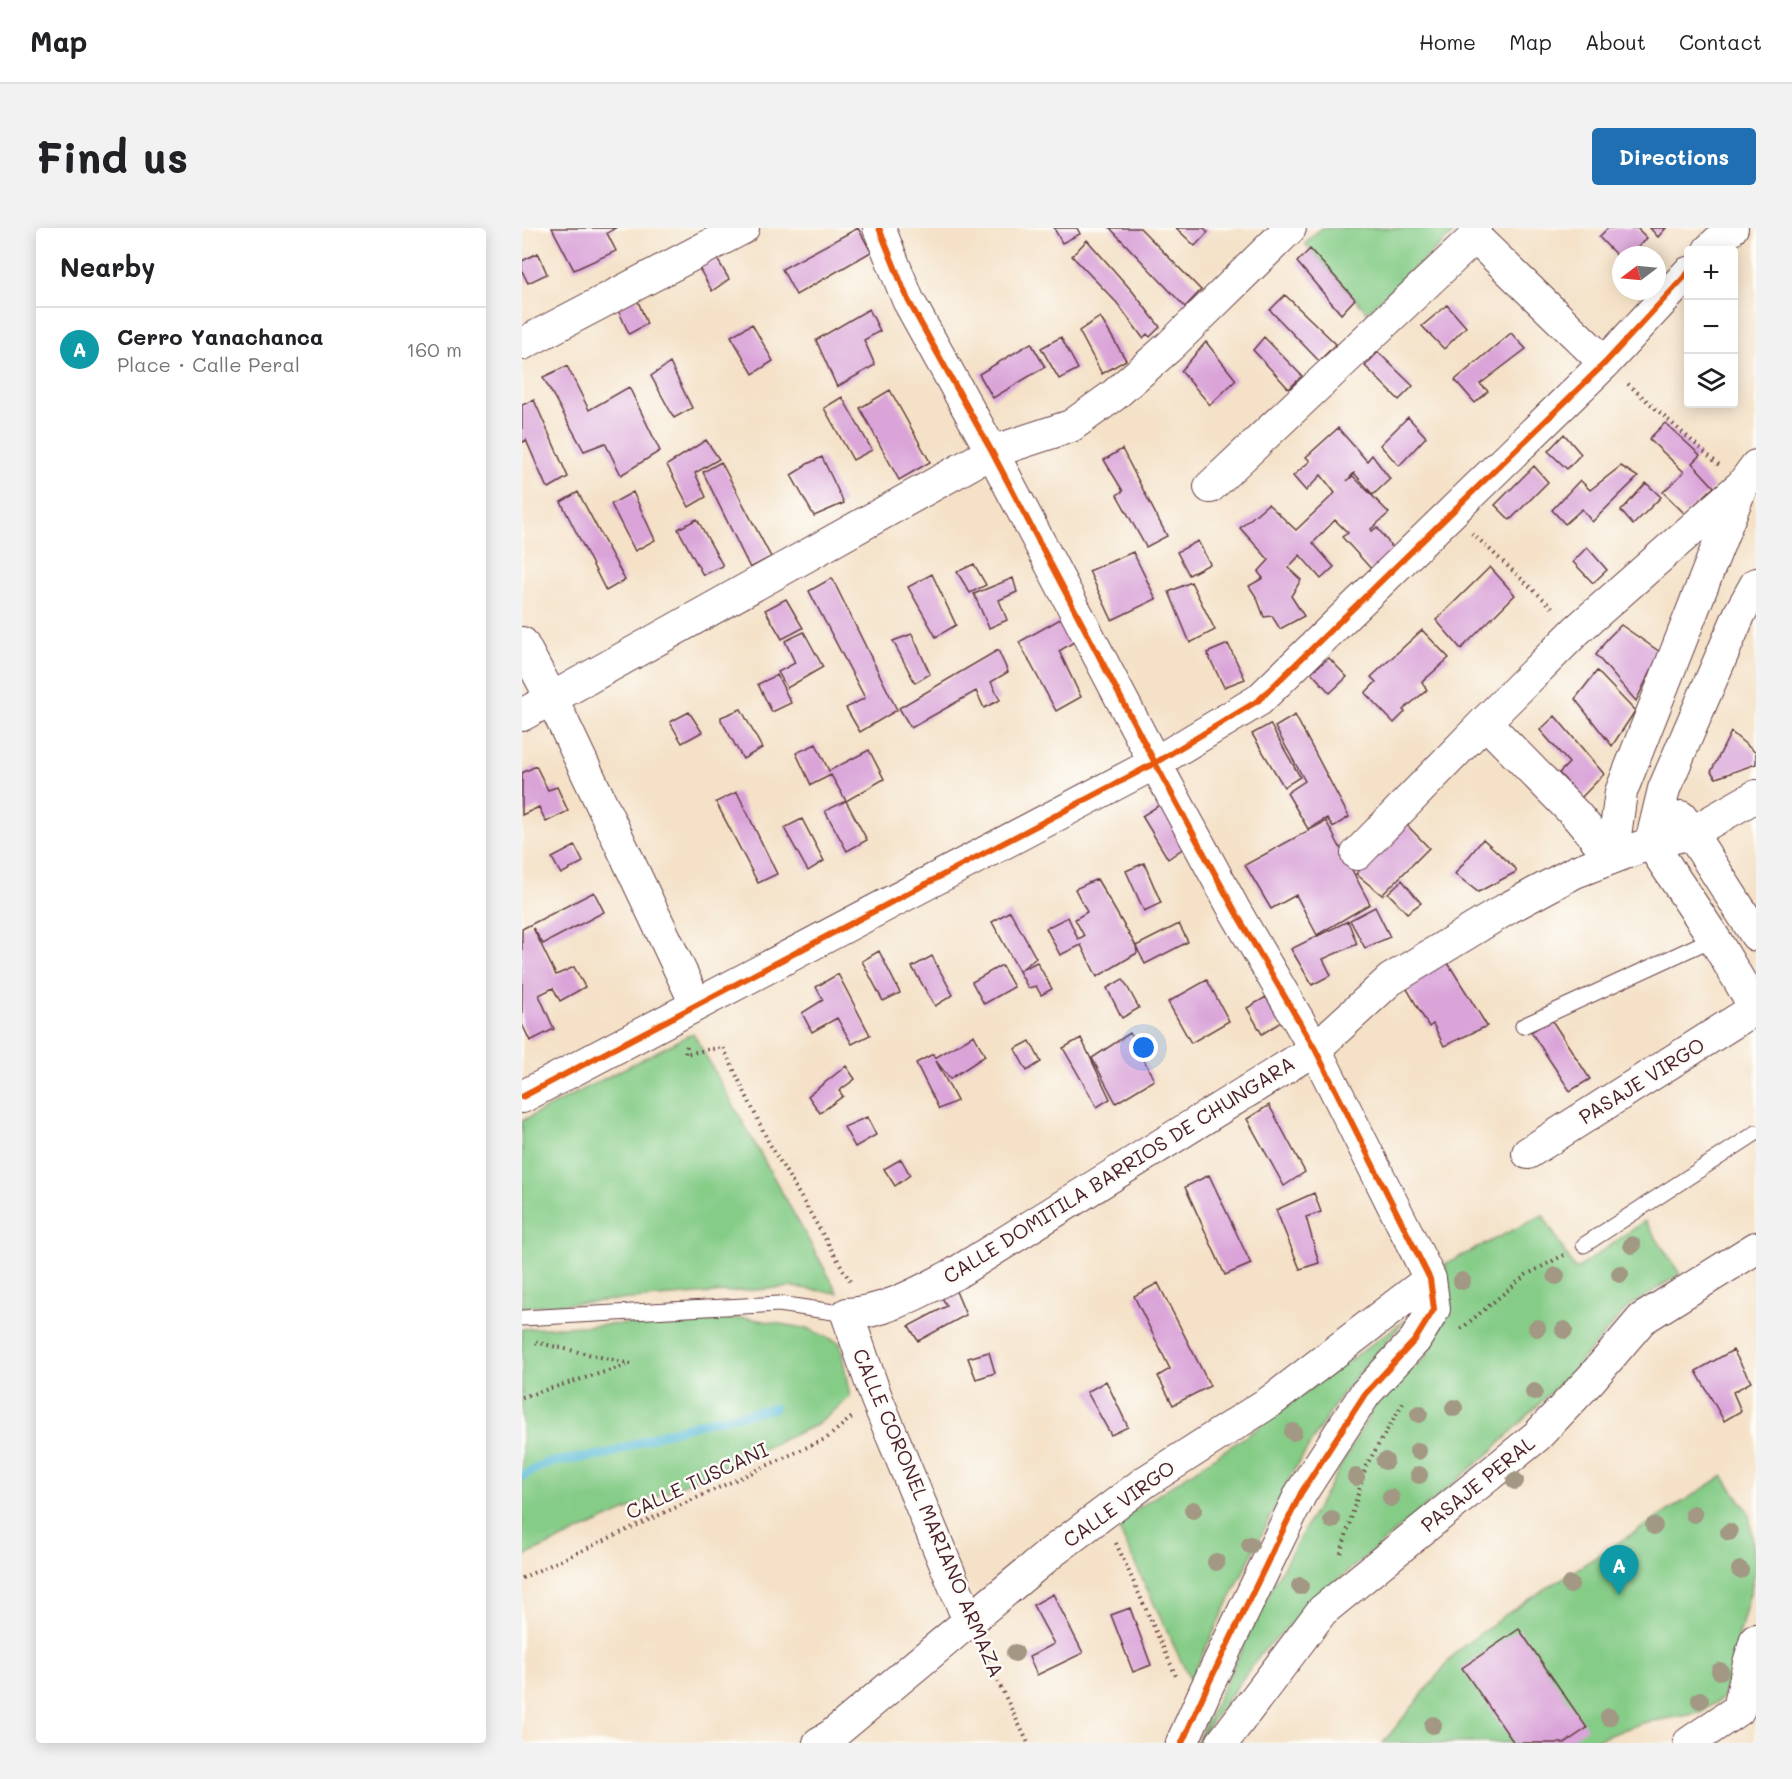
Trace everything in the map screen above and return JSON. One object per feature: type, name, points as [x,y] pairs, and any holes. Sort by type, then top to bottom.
[{"type":"street","points":[[522,344],[743,228]]},
{"type":"street","points":[[879,228],[908,300],[992,452],[1235,911],[1315,1049],[1430,1280],[1434,1309],[1415,1340],[1365,1394],[1301,1493],[1182,1743]]},
{"type":"street","points":[[522,715],[992,452],[1071,426],[1113,396],[1170,346],[1290,228]]},
{"type":"street","points":[[1713,246],[1732,228]]},
{"type":"street","points":[[1210,487],[1475,232],[1605,363]]},
{"type":"street","points":[[522,1097],[1155,763],[1259,700],[1605,363],[1684,278]]},
{"type":"street","points":[[1357,854],[1577,630],[1749,476]]},
{"type":"street","points":[[1612,858],[1621,792],[1749,476]]},
{"type":"street","points":[[1756,584],[1740,613],[1664,789],[1651,843],[1714,938],[1756,1008]]},
{"type":"street","points":[[522,643],[552,699],[696,1004]]},
{"type":"street","points":[[1485,722],[1576,815],[1612,858]]},
{"type":"street","points":[[1664,789],[1756,935]]},
{"type":"street","name":"CALLE DOMITILA BARRIOS DE CHUNGARA","points":[[858,1313],[903,1300],[956,1273],[1315,1049],[1390,980],[1508,908],[1575,873],[1651,843],[1691,833],[1756,796]]},
{"type":"street","name":"PASAJE VIRGO","points":[[1528,1153],[1756,1008]]},
{"type":"street","name":"PASAJE PERAL","points":[[1222,1743],[1322,1611],[1537,1436],[1642,1319],[1756,1248]]},
{"type":"street","name":"CALLE VIRGO","points":[[819,1743],[831,1736],[1052,1552],[1102,1514],[1145,1482],[1271,1401],[1430,1280]]},
{"type":"street","name":"CALLE CORONEL MARIANO ARMAZA","points":[[858,1313],[876,1397],[969,1621]]},
{"type":"street","points":[[1689,1743],[1739,1709],[1756,1640]]},
{"type":"lane","points":[[1523,1026],[1714,938]]},
{"type":"lane","points":[[1584,1245],[1756,1133]]},
{"type":"lane","name":"CALLE DOMITILA BARRIOS DE CHUNGARA","points":[[522,1318],[779,1304],[858,1313]]},
{"type":"path","points":[[1605,363],[1749,476]]},
{"type":"path","points":[[1451,513],[1577,630]]},
{"type":"path","points":[[696,1004],[685,1054],[723,1047],[768,1141],[858,1313]]},
{"type":"path","points":[[1458,1333],[1466,1323],[1526,1275],[1584,1245]]},
{"type":"path","points":[[522,1397],[631,1364],[533,1342]]},
{"type":"path","points":[[1338,1561],[1366,1466],[1406,1397]]},
{"type":"path","points":[[1102,1514],[1194,1714]]},
{"type":"green space","points":[[1321,228],[1459,228],[1367,312],[1305,244]]},
{"type":"green space","points":[[693,1033],[838,1293],[793,1287],[522,1307],[522,1121]]},
{"type":"green space","points":[[1543,1215],[1575,1270],[1645,1221],[1680,1274],[1627,1308],[1570,1373],[1493,1450],[1327,1589],[1261,1653],[1196,1743],[1273,1585],[1384,1390],[1426,1357],[1450,1308],[1445,1264]]},
{"type":"green space","points":[[747,1318],[809,1329],[840,1343],[850,1397],[818,1424],[522,1557],[522,1329]]},
{"type":"green space","points":[[1406,1319],[1340,1396],[1291,1475],[1190,1680],[1116,1523],[1249,1434]]},
{"type":"green space","points":[[1723,1476],[1749,1513],[1756,1569],[1723,1698],[1700,1713],[1642,1723],[1588,1743],[1383,1743],[1457,1651],[1505,1615]]},
{"type":"building","points":[[552,228],[616,228],[607,233],[616,251],[574,270]]},
{"type":"building","points":[[858,228],[871,252],[796,295],[782,269]]},
{"type":"building","points":[[1054,228],[1077,228],[1080,234],[1062,243]]},
{"type":"building","points":[[1110,228],[1140,228],[1201,290],[1185,307]]},
{"type":"building","points":[[1176,228],[1204,228],[1208,232],[1195,246]]},
{"type":"building","points":[[1608,228],[1637,228],[1647,238],[1639,246],[1612,246],[1612,251],[1599,237]]},
{"type":"building","points":[[1650,228],[1666,228],[1658,237]]},
{"type":"building","points":[[1087,240],[1133,292],[1160,327],[1150,337],[1147,334],[1143,338],[1117,303],[1072,256]]},
{"type":"building","points":[[1310,249],[1355,299],[1341,314],[1297,262]]},
{"type":"building","points":[[538,253],[547,274],[528,283],[522,271],[522,261]]},
{"type":"building","points":[[716,257],[729,279],[712,291],[699,268]]},
{"type":"building","points":[[1285,295],[1336,344],[1319,361],[1270,310]]},
{"type":"building","points":[[636,296],[647,324],[629,334],[616,305]]},
{"type":"building","points":[[1447,305],[1466,327],[1444,349],[1422,326]]},
{"type":"building","points":[[869,309],[880,331],[864,340],[875,365],[837,387],[816,340]]},
{"type":"building","points":[[1100,317],[1126,360],[1102,374],[1079,331]]},
{"type":"building","points":[[752,324],[773,361],[753,374],[731,336]]},
{"type":"building","points":[[1511,333],[1526,349],[1480,384],[1488,391],[1475,403],[1455,380]]},
{"type":"building","points":[[1061,337],[1078,369],[1059,379],[1041,348]]},
{"type":"building","points":[[1264,337],[1302,376],[1289,389],[1253,350]]},
{"type":"building","points":[[1206,342],[1236,380],[1210,405],[1181,371]]},
{"type":"building","points":[[1031,343],[1045,367],[993,398],[979,374]]},
{"type":"building","points":[[1378,352],[1413,386],[1399,400],[1365,366]]},
{"type":"building","points":[[670,363],[692,408],[674,418],[651,376]]},
{"type":"building","points":[[567,366],[589,410],[629,387],[660,451],[621,475],[605,443],[584,451],[543,377]]},
{"type":"building","points":[[890,390],[930,462],[899,480],[860,408]]},
{"type":"building","points":[[842,397],[872,450],[853,460],[824,408]]},
{"type":"building","points":[[534,400],[568,477],[549,488],[546,486],[526,440],[522,443],[522,405]]},
{"type":"building","points":[[1408,417],[1426,437],[1399,466],[1380,445]]},
{"type":"building","points":[[1665,423],[1700,455],[1692,463],[1714,487],[1685,514],[1663,492],[1684,472],[1649,439]]},
{"type":"building","points":[[1338,428],[1367,461],[1372,455],[1390,479],[1373,495],[1354,473],[1347,481],[1353,476],[1389,513],[1371,529],[1372,531],[1377,527],[1395,551],[1374,572],[1342,537],[1348,533],[1335,520],[1313,543],[1334,567],[1321,579],[1300,555],[1288,568],[1301,580],[1291,596],[1304,616],[1280,629],[1272,616],[1264,617],[1257,598],[1249,586],[1263,578],[1258,572],[1269,560],[1240,528],[1268,504],[1296,530],[1335,493],[1321,475],[1306,491],[1293,476],[1310,461],[1306,457]]},
{"type":"building","points":[[1564,434],[1581,454],[1567,469],[1548,451]]},
{"type":"building","points":[[706,440],[719,459],[695,473],[706,497],[689,507],[667,465]]},
{"type":"building","points":[[1122,449],[1167,536],[1146,547],[1117,495],[1123,491],[1104,460]]},
{"type":"building","points":[[822,457],[844,503],[814,516],[791,475]]},
{"type":"building","points":[[721,462],[771,557],[750,568],[703,472]]},
{"type":"building","points":[[1534,466],[1548,482],[1510,520],[1495,505]]},
{"type":"building","points":[[1621,466],[1638,477],[1592,522],[1582,509],[1565,524],[1552,510],[1580,480],[1590,490]]},
{"type":"building","points":[[1646,483],[1661,497],[1633,525],[1621,511]]},
{"type":"building","points":[[578,492],[625,580],[606,591],[561,502]]},
{"type":"building","points":[[633,492],[655,540],[635,551],[611,504]]},
{"type":"building","points":[[697,519],[723,566],[703,575],[678,529]]},
{"type":"building","points":[[1198,541],[1210,564],[1189,575],[1177,552]]},
{"type":"building","points":[[1587,547],[1607,570],[1593,583],[1573,562]]},
{"type":"building","points":[[1133,552],[1156,599],[1112,620],[1089,571]]},
{"type":"building","points":[[974,564],[986,585],[970,593],[957,572]]},
{"type":"building","points":[[1490,567],[1515,595],[1461,649],[1436,620]]},
{"type":"building","points":[[932,574],[956,625],[936,637],[908,587]]},
{"type":"building","points":[[832,578],[897,710],[860,732],[846,708],[865,698],[809,591]]},
{"type":"building","points":[[1013,578],[1017,592],[999,600],[1007,620],[989,628],[974,594]]},
{"type":"building","points":[[1191,582],[1215,630],[1190,643],[1169,592]]},
{"type":"building","points":[[786,599],[803,628],[782,639],[765,610]]},
{"type":"building","points":[[1062,618],[1074,642],[1059,651],[1081,697],[1056,711],[1019,642]]},
{"type":"building","points":[[1621,625],[1660,652],[1636,701],[1596,655]]},
{"type":"building","points":[[1422,630],[1449,658],[1422,682],[1427,690],[1403,710],[1405,712],[1394,723],[1365,693],[1376,682],[1371,677]]},
{"type":"building","points":[[804,632],[823,667],[787,688],[778,672],[795,663],[785,641]]},
{"type":"building","points":[[912,634],[930,674],[915,683],[893,641]]},
{"type":"building","points":[[1228,644],[1245,679],[1224,687],[1207,653]]},
{"type":"building","points":[[998,650],[1008,672],[991,682],[1000,700],[984,708],[976,691],[911,728],[899,708]]},
{"type":"building","points":[[1329,658],[1347,677],[1330,693],[1311,672]]},
{"type":"building","points":[[1597,671],[1635,711],[1612,746],[1575,699]]},
{"type":"building","points":[[777,675],[791,703],[772,712],[758,684]]},
{"type":"building","points":[[741,709],[762,748],[743,759],[721,720],[721,717]]},
{"type":"building","points":[[689,712],[702,732],[682,743],[670,722]]},
{"type":"building","points":[[1295,715],[1349,817],[1333,827],[1327,818],[1308,829],[1287,793],[1305,781],[1275,727]]},
{"type":"building","points":[[1555,716],[1604,774],[1581,798],[1559,773],[1569,763],[1540,730]]},
{"type":"building","points":[[1270,724],[1300,777],[1284,787],[1252,734]]},
{"type":"building","points":[[1731,732],[1756,753],[1756,764],[1716,778],[1711,772]]},
{"type":"building","points":[[816,744],[829,771],[869,750],[884,779],[846,801],[831,775],[811,785],[796,753]]},
{"type":"building","points":[[536,766],[548,790],[557,787],[568,811],[546,822],[539,807],[522,815],[522,773]]},
{"type":"building","points":[[737,792],[777,874],[758,883],[716,802]]},
{"type":"building","points":[[846,801],[867,840],[847,851],[825,811]]},
{"type":"building","points":[[1161,804],[1185,847],[1168,859],[1142,816]]},
{"type":"building","points":[[802,819],[824,861],[808,871],[784,828]]},
{"type":"building","points":[[1326,821],[1370,904],[1317,935],[1296,895],[1271,909],[1245,865]]},
{"type":"building","points":[[1405,823],[1429,848],[1382,895],[1356,874]]},
{"type":"building","points":[[1483,839],[1516,869],[1516,872],[1478,892],[1455,874]]},
{"type":"building","points":[[575,846],[583,862],[561,874],[552,858]]},
{"type":"building","points":[[1144,863],[1161,903],[1144,911],[1126,871]]},
{"type":"building","points":[[1097,879],[1136,946],[1137,953],[1097,977],[1081,945],[1060,955],[1046,928],[1068,917],[1078,939],[1084,936],[1075,919],[1087,912],[1075,889]]},
{"type":"building","points":[[1402,880],[1421,903],[1407,913],[1388,893]]},
{"type":"building","points":[[594,892],[604,912],[543,944],[533,928],[556,975],[574,967],[585,987],[560,1001],[553,988],[539,995],[554,1029],[530,1041],[522,1024],[522,929]]},
{"type":"building","points":[[1375,907],[1390,937],[1365,948],[1350,920]]},
{"type":"building","points":[[1010,911],[1036,958],[1019,971],[992,922]]},
{"type":"building","points":[[1348,921],[1357,944],[1323,959],[1331,975],[1312,985],[1291,949]]},
{"type":"building","points":[[1179,924],[1188,942],[1145,964],[1136,946]]},
{"type":"building","points":[[879,951],[900,993],[883,1001],[862,961]]},
{"type":"building","points":[[1443,955],[1487,1026],[1444,1046],[1433,1024],[1429,1027],[1403,982]]},
{"type":"building","points":[[932,956],[953,995],[935,1006],[912,967]]},
{"type":"building","points":[[1037,962],[1052,989],[1041,995],[1036,986],[1028,988],[1019,971]]},
{"type":"building","points":[[1000,966],[1014,987],[984,1004],[972,982]]},
{"type":"building","points":[[838,974],[870,1035],[852,1044],[837,1018],[812,1032],[802,1013],[823,1000],[816,987]]},
{"type":"building","points":[[1123,979],[1139,1008],[1122,1018],[1107,988]]},
{"type":"building","points":[[1207,980],[1229,1021],[1191,1043],[1168,1002]]},
{"type":"building","points":[[1266,997],[1281,1022],[1262,1034],[1247,1008]]},
{"type":"building","points":[[1551,1019],[1590,1079],[1570,1091],[1531,1032]]},
{"type":"building","points":[[1130,1033],[1154,1080],[1116,1103],[1092,1058]]},
{"type":"building","points":[[974,1035],[985,1056],[950,1079],[936,1061],[957,1101],[939,1109],[916,1063],[933,1054],[935,1058]]},
{"type":"building","points":[[1081,1038],[1110,1099],[1097,1107],[1063,1048]]},
{"type":"building","points":[[1030,1041],[1041,1062],[1027,1071],[1015,1049]]},
{"type":"building","points":[[846,1066],[855,1079],[839,1091],[843,1096],[820,1113],[808,1096]]},
{"type":"building","points":[[1269,1105],[1305,1172],[1284,1186],[1247,1119]]},
{"type":"building","points":[[867,1117],[876,1135],[855,1147],[844,1127]]},
{"type":"building","points":[[901,1159],[910,1175],[895,1186],[884,1169]]},
{"type":"building","points":[[1209,1175],[1251,1264],[1225,1275],[1185,1187]]},
{"type":"building","points":[[1314,1193],[1321,1212],[1306,1217],[1319,1263],[1300,1269],[1276,1210]]},
{"type":"building","points":[[1158,1283],[1210,1386],[1173,1405],[1158,1376],[1170,1369],[1134,1296]]},
{"type":"building","points":[[955,1289],[966,1315],[918,1341],[909,1326],[947,1306],[941,1296]]},
{"type":"building","points":[[1733,1350],[1751,1382],[1733,1392],[1741,1411],[1724,1421],[1696,1371]]},
{"type":"building","points":[[989,1352],[995,1373],[976,1379],[968,1358]]},
{"type":"building","points":[[1106,1381],[1128,1427],[1111,1435],[1087,1392]]},
{"type":"building","points":[[1053,1594],[1083,1653],[1037,1675],[1029,1657],[1054,1644],[1033,1605]]},
{"type":"building","points":[[1130,1608],[1151,1665],[1133,1672],[1111,1615]]},
{"type":"building","points":[[1519,1629],[1587,1728],[1565,1743],[1514,1743],[1462,1668]]},
{"type":"waterway","points":[[522,1476],[547,1463],[608,1454],[662,1434],[701,1423],[774,1408]]},
{"type":"cycle path","points":[[879,228],[908,300],[992,452],[1235,911],[1315,1049],[1430,1279],[1434,1309],[1415,1340],[1365,1394],[1301,1493],[1182,1743]]},
{"type":"cycle path","points":[[522,1097],[1155,763],[1259,700],[1605,363],[1684,277]]},
{"type":"place","name":"Cerro Yanachanca","points":[[1619,1595]]}]
